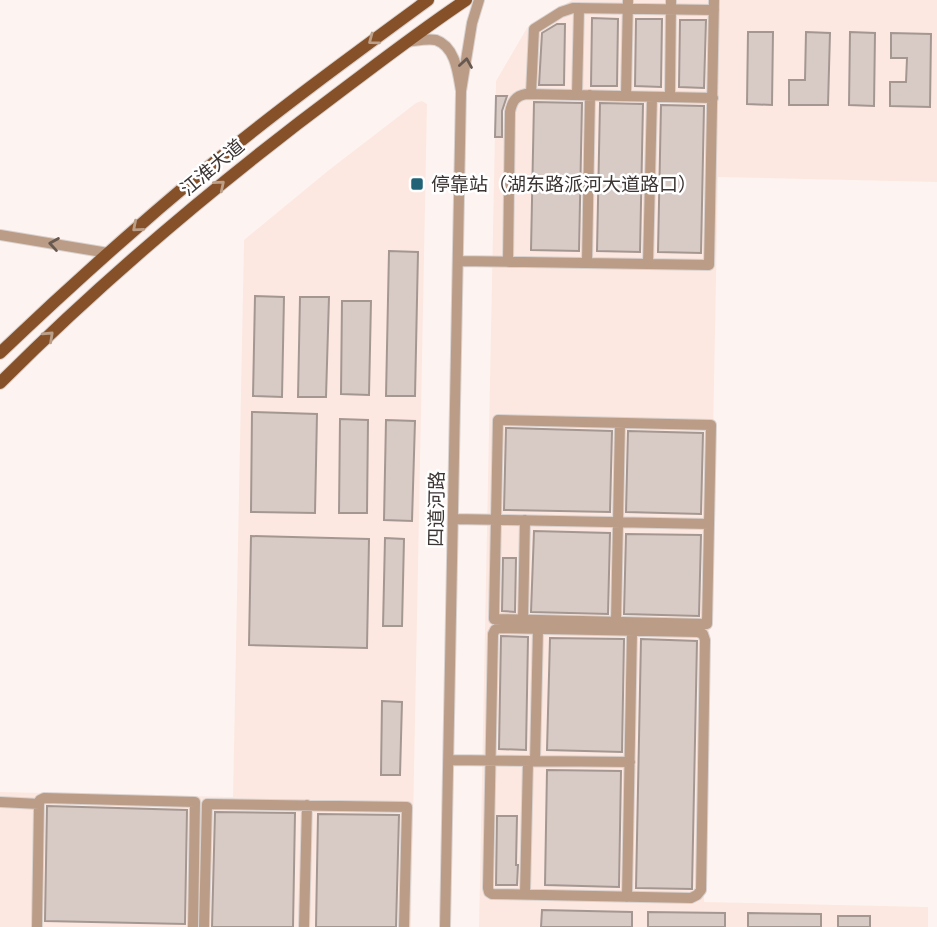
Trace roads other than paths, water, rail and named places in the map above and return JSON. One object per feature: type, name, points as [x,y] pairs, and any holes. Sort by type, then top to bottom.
[{"type":"main road","name":"江淮大道","points":[[0,353],[108,253],[208,167],[428,0]]},
{"type":"main road","name":"江淮大道","points":[[0,383],[115,274],[276,138],[466,0]]},
{"type":"street","points":[[461,91],[472,23],[479,0]]},
{"type":"street","points":[[626,96],[628,5]]},
{"type":"street","points":[[458,261],[709,265],[714,5],[628,5],[567,9],[534,30],[531,94]]},
{"type":"street","points":[[670,97],[671,5]]},
{"type":"street","points":[[577,95],[579,8]]},
{"type":"street","points":[[407,42],[425,39],[443,44],[456,66],[461,91]]},
{"type":"street","name":"四道河路","points":[[445,927],[461,91]]},
{"type":"street","points":[[508,262],[510,112],[516,98],[531,94],[713,98]]},
{"type":"street","points":[[587,263],[590,95]]},
{"type":"street","points":[[649,264],[652,97]]},
{"type":"street","points":[[0,235],[108,253]]},
{"type":"street","points":[[498,421],[711,425],[707,624],[494,619],[496,520],[498,421]]},
{"type":"street","points":[[616,622],[620,423]]},
{"type":"street","points":[[453,519],[709,524]]},
{"type":"street","points":[[523,620],[525,520]]},
{"type":"street","points":[[525,894],[538,629]]},
{"type":"street","points":[[538,629],[704,634],[701,890],[697,895],[691,898],[489,892],[493,634],[495,630],[538,629]]},
{"type":"street","points":[[627,897],[632,631]]},
{"type":"street","points":[[449,760],[629,762]]},
{"type":"street","points":[[37,927],[39,804],[44,798],[195,802],[193,927]]},
{"type":"street","points":[[0,802],[39,804]]},
{"type":"street","points":[[204,927],[207,804],[407,807],[404,927]]},
{"type":"street","points":[[304,927],[307,805]]},
{"type":"place","name":"停靠站（湖东路派河大道路口）","points":[[417,184]]}]
